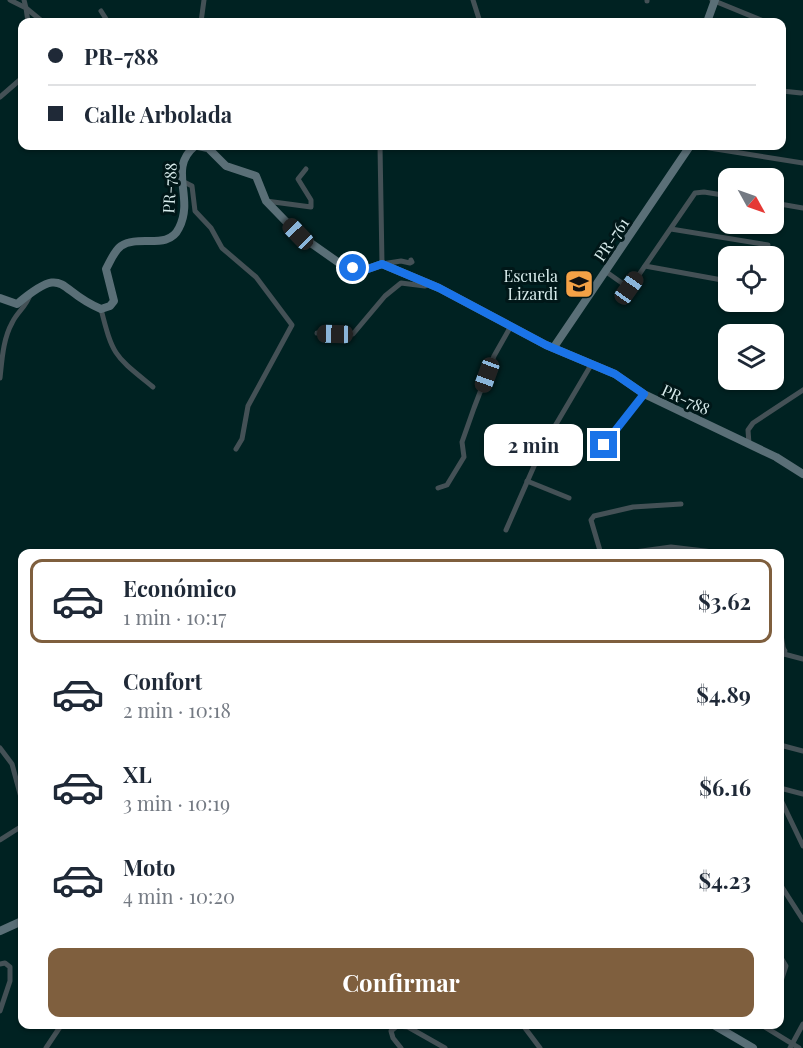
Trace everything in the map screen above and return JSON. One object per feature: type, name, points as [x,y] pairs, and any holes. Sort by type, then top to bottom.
[{"type":"street","points":[[10,0],[38,18]]},
{"type":"street","points":[[24,0],[27,18]]},
{"type":"street","points":[[202,18],[204,0]]},
{"type":"street","points":[[473,0],[479,18]]},
{"type":"street","points":[[708,18],[714,0],[757,18]]},
{"type":"street","points":[[100,11],[105,18]]},
{"type":"street","points":[[0,97],[18,81]]},
{"type":"street","points":[[786,91],[801,93]]},
{"type":"street","name":"PR-788","points":[[101,309],[110,306],[114,301],[106,269],[119,248],[134,240],[161,242],[172,236],[180,227],[185,197],[180,165],[185,154],[190,150]]},
{"type":"street","name":"PR-788","points":[[211,150],[226,166],[256,176],[266,201],[298,234],[342,265],[362,271],[382,264],[439,288],[511,326],[591,365],[615,374],[644,394],[749,444],[803,474]]},
{"type":"street","points":[[380,150],[382,264],[401,261],[410,264],[411,260]]},
{"type":"street","name":"PR-761","points":[[554,347],[687,150]]},
{"type":"street","points":[[722,150],[803,163]]},
{"type":"street","points":[[266,201],[311,207],[311,200],[298,179],[306,169]]},
{"type":"street","points":[[184,182],[192,186],[195,211],[211,228],[222,248],[256,277],[292,325],[248,406],[242,439],[236,449]]},
{"type":"street","points":[[625,295],[695,194],[704,192],[718,194]]},
{"type":"street","points":[[784,205],[803,208]]},
{"type":"street","points":[[671,229],[768,245]]},
{"type":"street","points":[[645,266],[718,279]]},
{"type":"street","points":[[605,271],[629,288]]},
{"type":"street","points":[[0,298],[17,304],[45,282],[62,282],[88,304],[101,309],[116,358],[153,387]]},
{"type":"street","points":[[317,333],[353,334],[385,296],[401,283],[439,288]]},
{"type":"street","points":[[0,378],[4,347],[12,322],[27,305],[29,294]]},
{"type":"street","points":[[438,489],[447,484],[464,457],[462,442],[474,408],[494,356],[511,326]]},
{"type":"street","points":[[506,530],[542,448],[591,365]]},
{"type":"street","points":[[749,444],[748,430],[753,423],[803,390]]},
{"type":"street","points":[[604,445],[644,394]]},
{"type":"street","points":[[527,481],[569,498]]},
{"type":"street","points":[[600,549],[591,520],[594,516],[633,507],[681,504]]},
{"type":"street","points":[[656,549],[671,547],[688,549]]},
{"type":"street","points":[[784,656],[803,659]]},
{"type":"street","points":[[784,746],[803,751]]},
{"type":"street","points":[[0,748],[12,764],[18,786]]},
{"type":"street","points":[[784,791],[803,794]]},
{"type":"street","points":[[784,807],[802,845]]},
{"type":"street","points":[[0,840],[18,829]]},
{"type":"street","points":[[784,890],[803,920]]},
{"type":"street","points":[[0,931],[18,923]]},
{"type":"street","points":[[0,964],[5,963],[10,967],[10,981],[0,1011]]},
{"type":"street","points":[[791,1046],[803,1024]]},
{"type":"street","points":[[46,1048],[59,1029]]},
{"type":"street","points":[[393,1029],[391,1031],[393,1038],[401,1048]]},
{"type":"street","points":[[410,1029],[445,1048]]},
{"type":"street","points":[[526,1029],[540,1048]]},
{"type":"street","points":[[720,1029],[747,1046]]},
{"type":"street","points":[[767,1029],[791,1046],[799,1048]]},
{"type":"place","name":"Escuela Lizardi","points":[[579,284]]},
{"type":"route","points":[[353,268],[362,271],[382,264],[439,288],[546,345],[615,374],[644,394],[604,445]]}]
